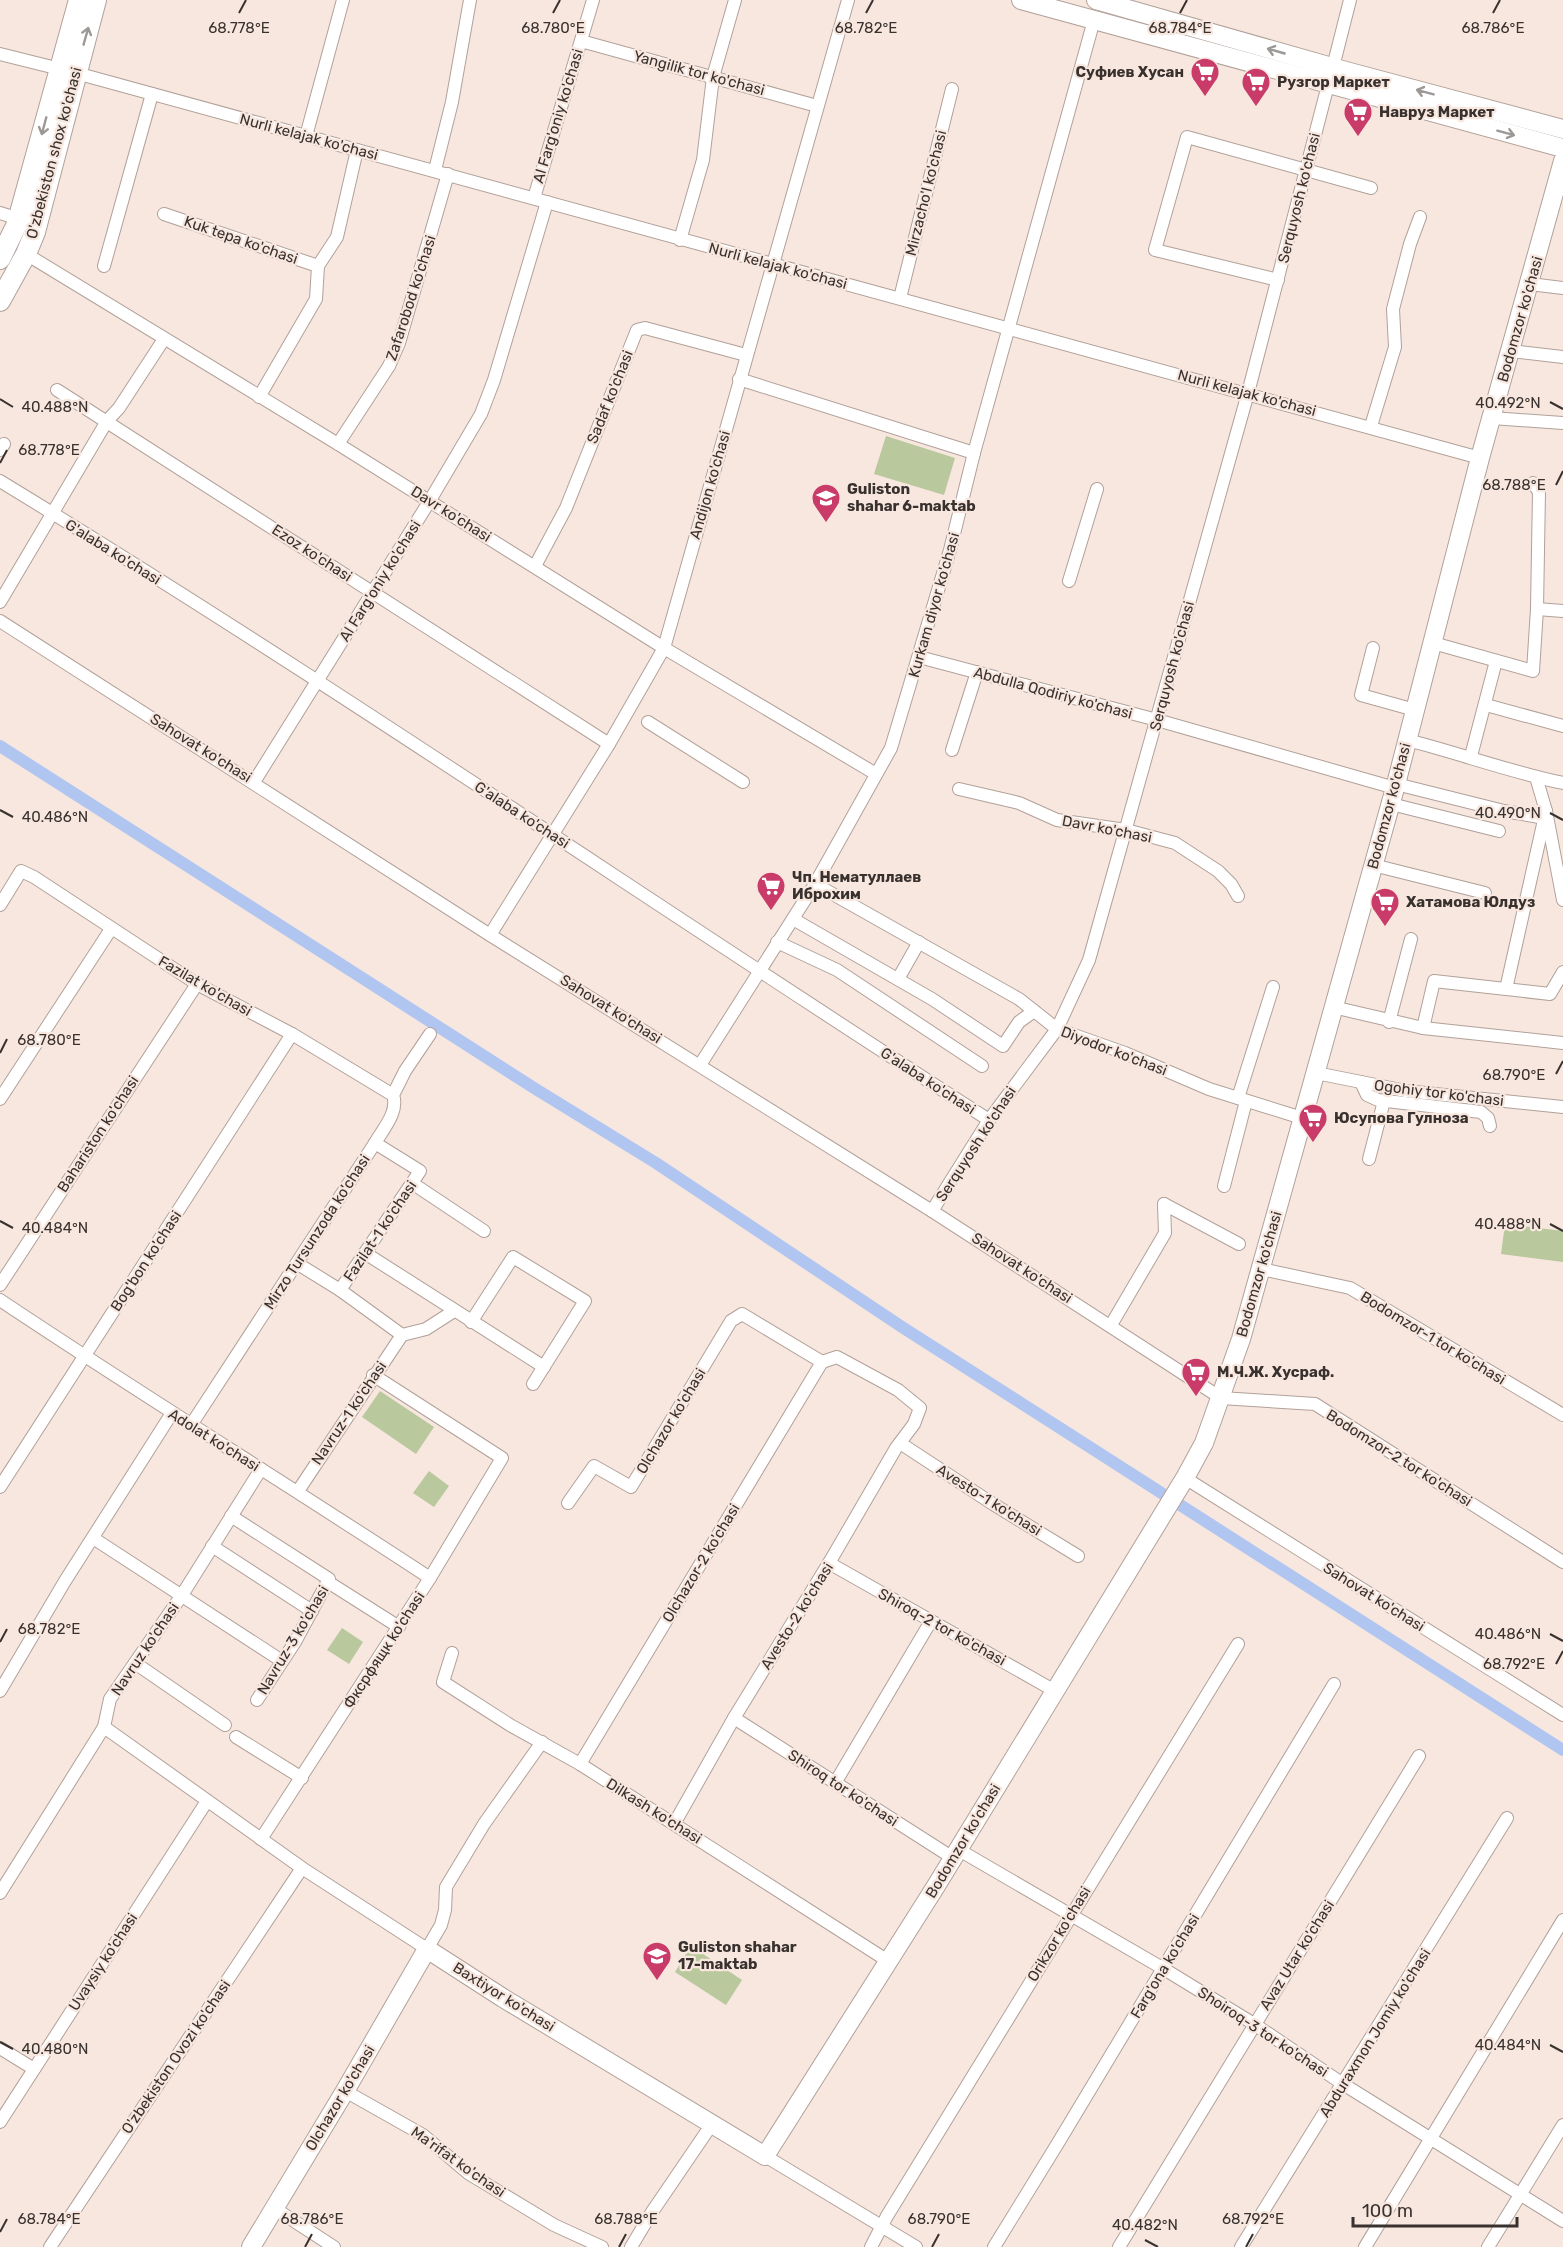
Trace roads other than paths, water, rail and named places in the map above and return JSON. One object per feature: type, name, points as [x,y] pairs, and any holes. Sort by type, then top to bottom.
[{"type":"main road","name":"O'zbekiston shox ko'chasi","points":[[0,301],[26,254],[35,232],[68,71],[79,0]]},
{"type":"main road","name":"O'zbekiston shox ko'chasi","points":[[0,259],[9,216],[96,0]]},
{"type":"street","points":[[306,136],[343,0]]},
{"type":"street","points":[[435,171],[452,102],[470,0]]},
{"type":"street","name":"Al Farg'oniy ko'chasi","points":[[534,198],[593,0]]},
{"type":"street","points":[[680,240],[703,160],[713,77],[735,0]]},
{"type":"street","name":"Andijon ko'chasi","points":[[490,935],[609,744],[664,648],[848,0]]},
{"type":"street","points":[[1022,0],[1563,148]]},
{"type":"street","points":[[1097,0],[1563,129]]},
{"type":"street","name":"Kurkam diyor ko'chasi","points":[[700,1065],[815,884],[891,748],[950,550],[974,453],[1094,20],[1097,0]]},
{"type":"street","points":[[1333,67],[1350,0]]},
{"type":"street","name":"Yangilik tor ko'chasi","points":[[581,41],[818,106]]},
{"type":"street","name":"Nurli kelajak ko'chasi","points":[[0,54],[448,174],[774,266],[1371,426],[1480,458]]},
{"type":"street","name":"Serquyosh ko'chasi","points":[[932,1211],[989,1120],[1057,1029],[1089,960],[1248,393],[1328,85]]},
{"type":"street","name":"Mirzacho'l ko'chasi","points":[[900,298],[952,89]]},
{"type":"street","points":[[104,266],[152,94]]},
{"type":"street","points":[[1278,280],[1155,250],[1187,137],[1371,188]]},
{"type":"street","points":[[259,397],[316,299],[318,266],[338,237],[357,150]]},
{"type":"street","name":"Bodomzor ko'chasi","points":[[765,2156],[956,1854],[1204,1443],[1221,1398],[1261,1269],[1316,1073],[1394,792],[1480,458],[1563,161]]},
{"type":"street","name":"Zafarobod ko'chasi","points":[[338,444],[389,366],[399,343],[448,174]]},
{"type":"street","name":"Al Farg'oniy ko'chasi","points":[[254,783],[429,502],[481,414],[494,380],[547,202]]},
{"type":"street","name":"Kuk tepa ko'chasi","points":[[164,214],[318,266]]},
{"type":"street","points":[[1371,426],[1395,347],[1393,309],[1410,244],[1420,217]]},
{"type":"street","name":"Davr ko'chasi","points":[[26,254],[338,444],[664,648],[876,774]]},
{"type":"street","points":[[1530,284],[1563,288]]},
{"type":"street","name":"Sadaf ko'chasi","points":[[535,566],[566,508],[637,330],[645,328],[746,355]]},
{"type":"street","points":[[0,602],[107,421],[120,408],[164,339]]},
{"type":"street","points":[[1511,351],[1563,357]]},
{"type":"street","points":[[740,379],[974,453]]},
{"type":"street","name":"Ezoz ko'chasi","points":[[57,390],[609,744]]},
{"type":"street","points":[[1492,418],[1563,423]]},
{"type":"street","name":"G'alaba ko'chasi","points":[[0,481],[318,682],[989,1120]]},
{"type":"street","points":[[1433,643],[1533,672],[1537,609],[1539,492],[1533,483]]},
{"type":"street","points":[[1069,581],[1098,489]]},
{"type":"street","points":[[1537,609],[1563,611]]},
{"type":"street","name":"Sahovat ko'chasi","points":[[0,621],[490,935],[932,1211],[1221,1398]]},
{"type":"street","points":[[1373,648],[1361,695],[1415,710]]},
{"type":"street","name":"Abdulla Qodiriy ko'chasi","points":[[919,657],[1157,720],[1394,792]]},
{"type":"street","points":[[1471,756],[1496,661]]},
{"type":"street","points":[[952,750],[977,672]]},
{"type":"street","points":[[1486,705],[1563,726]]},
{"type":"street","points":[[648,722],[743,782]]},
{"type":"street","points":[[1407,740],[1563,783]]},
{"type":"street","points":[[1536,777],[1546,815],[1558,845],[1563,900]]},
{"type":"street","name":"Davr ko'chasi","points":[[959,789],[1019,803],[1057,820],[1126,830],[1175,843],[1218,871],[1231,884],[1238,896]]},
{"type":"street","points":[[1394,792],[1504,811],[1546,815]]},
{"type":"street","points":[[1394,792],[1499,831]]},
{"type":"street","points":[[1506,989],[1546,815]]},
{"type":"street","points":[[1373,865],[1485,893]]},
{"type":"street","name":"Fazilat ko'chasi","points":[[0,905],[21,872],[34,878],[197,984],[292,1034],[393,1095]]},
{"type":"street","name":"Diyodor ko'chasi","points":[[815,884],[1019,999],[1057,1029],[1125,1053],[1209,1089],[1302,1118]]},
{"type":"street","points":[[793,919],[898,979],[1003,1046],[1019,1022],[1034,1011]]},
{"type":"street","points":[[0,1099],[111,929]]},
{"type":"street","points":[[1389,1022],[1412,939]]},
{"type":"street","points":[[777,942],[837,970],[982,1066]]},
{"type":"street","points":[[898,979],[918,942]]},
{"type":"street","points":[[1423,1028],[1434,981],[1550,994],[1563,972]]},
{"type":"street","name":"Bahariston ko'chasi","points":[[0,1285],[197,984]]},
{"type":"street","points":[[1224,1186],[1242,1099],[1273,987]]},
{"type":"street","points":[[1333,1007],[1389,1022],[1423,1028],[1563,1043]]},
{"type":"street","name":"Bog'bon ko'chasi","points":[[0,1487],[292,1034]]},
{"type":"street","name":"Mirzo Tursunzoda ko'chasi","points":[[191,1425],[375,1143],[392,1114],[396,1103],[393,1095],[405,1071],[430,1034]]},
{"type":"street","name":"Ogohiy tor ko'chasi","points":[[1316,1073],[1406,1091],[1563,1107]]},
{"type":"street","points":[[1361,1082],[1367,1095],[1384,1101],[1481,1112],[1488,1118],[1490,1126]]},
{"type":"street","points":[[1369,1159],[1384,1101]]},
{"type":"street","name":"Fazilat-1 ko'chasi","points":[[340,1290],[420,1171],[375,1143]]},
{"type":"street","points":[[412,1183],[484,1231]]},
{"type":"street","points":[[1111,1325],[1165,1233],[1164,1204],[1239,1244]]},
{"type":"street","points":[[365,1253],[544,1367]]},
{"type":"street","points":[[471,1322],[513,1257],[585,1301],[533,1384]]},
{"type":"street","points":[[297,1264],[340,1290],[402,1335],[426,1329],[454,1311]]},
{"type":"street","name":"Bodomzor-1 tor ko'chasi","points":[[1261,1269],[1350,1288],[1563,1415]]},
{"type":"street","name":"Adolat ko'chasi","points":[[0,1300],[430,1578]]},
{"type":"street","name":"Olchazor ko'chasi","points":[[568,1503],[594,1466],[631,1487],[731,1321],[742,1314],[822,1362]]},
{"type":"street","name":"Navruz-1 ko'chasi","points":[[298,1491],[402,1335]]},
{"type":"street","name":"Avesto-2 ko'chasi","points":[[674,1824],[734,1718],[900,1443],[914,1424],[920,1408],[898,1390],[837,1357],[822,1362]]},
{"type":"street","name":"Olchazor-2 ko'chasi","points":[[580,1764],[822,1362]]},
{"type":"street","name":"Фксрфящк ko'chasi","points":[[261,1839],[430,1578],[502,1458],[373,1376]]},
{"type":"street","name":"Bodomzor-2 tor ko'chasi","points":[[1221,1398],[1315,1404],[1563,1562]]},
{"type":"street","points":[[2,1684],[172,1413]]},
{"type":"street","name":"Avesto-1 ko'chasi","points":[[900,1443],[1078,1556]]},
{"type":"street","name":"Navruz ko'chasi","points":[[0,1893],[104,1727],[110,1699],[182,1595],[261,1469]]},
{"type":"street","name":"Sahovat ko'chasi","points":[[1181,1483],[1563,1715]]},
{"type":"street","points":[[231,1516],[399,1627]]},
{"type":"street","points":[[93,1538],[282,1661]]},
{"type":"street","points":[[212,1546],[312,1611]]},
{"type":"street","name":"Shiroq-2 tor ko'chasi","points":[[829,1563],[1054,1691]]},
{"type":"street","name":"Navruz-3 ko'chasi","points":[[257,1700],[328,1581]]},
{"type":"street","points":[[835,1783],[931,1621]]},
{"type":"street","name":"Orikzor ko'chasi","points":[[871,2247],[1070,1915],[1238,1644]]},
{"type":"street","name":"Dilkash ko'chasi","points":[[452,1653],[443,1682],[510,1725],[580,1764],[888,1961]]},
{"type":"street","points":[[135,1663],[225,1725]]},
{"type":"street","name":"Farg'ona ko'chasi","points":[[994,2247],[1164,1969],[1334,1684]]},
{"type":"street","name":"Shiroq tor ko'chasi","points":[[734,1718],[835,1783],[956,1854]]},
{"type":"street","name":"Baxtiyor ko'chasi","points":[[104,1727],[302,1868],[503,1998],[883,2225],[916,2247]]},
{"type":"street","points":[[236,1737],[302,1778]]},
{"type":"street","points":[[427,1949],[441,1925],[445,1910],[446,1887],[484,1824],[542,1742]]},
{"type":"street","name":"Avaz Utar ko'chasi","points":[[1119,2247],[1419,1756]]},
{"type":"street","name":"Uvaysiy ko'chasi","points":[[0,2122],[207,1801]]},
{"type":"street","name":"Abduraxmon Jomiy ko'chasi","points":[[1241,2247],[1344,2085],[1507,1818]]},
{"type":"street","name":"Shoiroq-3 tor ko'chasi","points":[[956,1854],[1164,1969],[1254,2024],[1344,2085],[1563,2221]]},
{"type":"street","name":"O'zbekiston Ovozi ko'chasi","points":[[50,2247],[302,1868]]},
{"type":"street","points":[[1365,2247],[1563,1920]]},
{"type":"street","name":"Olchazor ko'chasi","points":[[251,2247],[427,1949]]},
{"type":"street","points":[[0,2048],[34,2069]]},
{"type":"street","name":"Ma'rifat ko'chasi","points":[[345,2091],[423,2135],[468,2173],[554,2225],[602,2247]]},
{"type":"street","points":[[631,2247],[712,2124]]},
{"type":"street","points":[[1488,2247],[1563,2125]]},
{"type":"street","points":[[274,2208],[334,2247]]},
{"type":"waterway","points":[[0,746],[534,1088],[656,1163],[902,1327],[1563,1750]]},
{"type":"place","name":"Суфиев Хусан","points":[[1205,98]]},
{"type":"place","name":"Рузгор Маркет","points":[[1256,108]]},
{"type":"place","name":"Навруз Маркет","points":[[1358,138]]},
{"type":"place","name":"Guliston shahar 6-maktab","points":[[826,524]]},
{"type":"place","name":"Чп. Нематуллаев Иброхим","points":[[771,912]]},
{"type":"place","name":"Хатамова Юлдуз","points":[[1385,928]]},
{"type":"place","name":"Юсупова Гулноза","points":[[1313,1144]]},
{"type":"place","name":"М.Ч.Ж. Хусраф.","points":[[1196,1398]]},
{"type":"place","name":"Guliston shahar 17-maktab","points":[[657,1982]]}]
